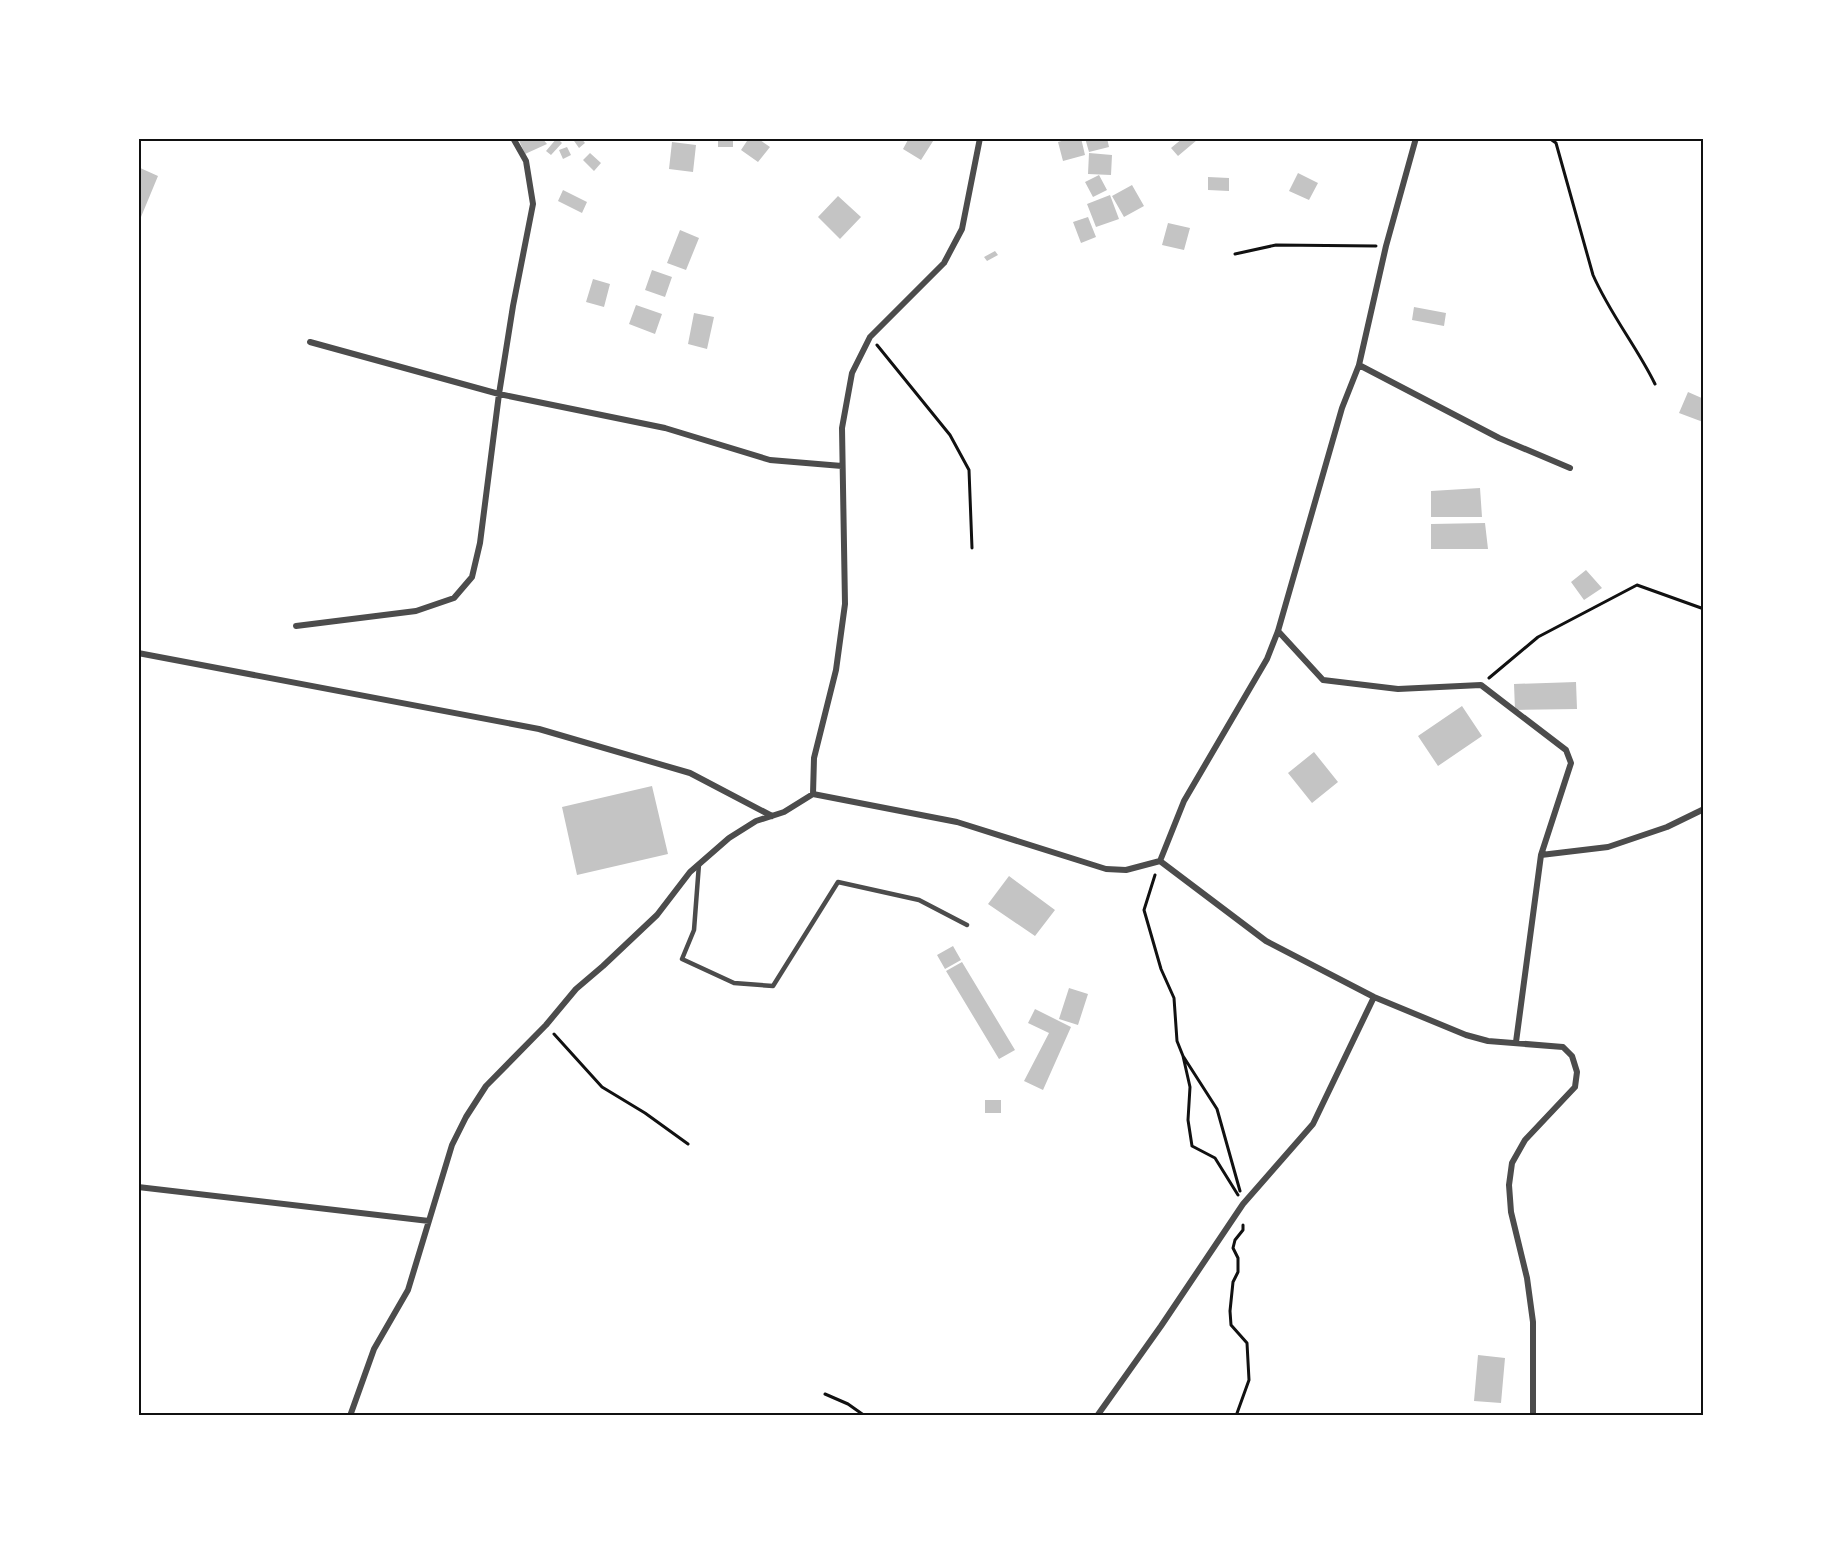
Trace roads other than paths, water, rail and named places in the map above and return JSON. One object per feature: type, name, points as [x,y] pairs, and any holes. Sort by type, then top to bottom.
[{"type":"street","points":[[296,626],[416,611],[454,598],[472,577],[480,543],[513,306],[533,204],[526,162],[513,138]]},
{"type":"street","points":[[813,794],[814,758],[836,670],[845,604],[842,428],[852,373],[870,337],[944,263],[962,229],[980,138]]},
{"type":"street","points":[[1160,861],[1184,801],[1267,659],[1278,631],[1342,408],[1359,365],[1386,246],[1416,138]]},
{"type":"street","points":[[310,342],[499,394],[665,428],[770,460],[842,466]]},
{"type":"street","points":[[1359,365],[1499,438],[1570,468]]},
{"type":"street","points":[[1278,631],[1323,680],[1398,689],[1481,685],[1566,750],[1571,763],[1541,855],[1516,1042]]},
{"type":"street","points":[[138,653],[539,729],[690,773],[772,816]]},
{"type":"street","points":[[350,1416],[374,1348],[408,1290],[452,1145],[466,1117],[486,1086],[546,1025],[576,989],[657,915],[690,872],[729,838],[756,821],[784,812],[813,794],[957,822],[1106,869],[1126,870],[1160,861]]},
{"type":"street","points":[[1541,855],[1608,847],[1667,827],[1704,809]]},
{"type":"street","points":[[1160,861],[1266,941],[1374,997],[1466,1035],[1488,1041],[1563,1047],[1572,1056],[1578,1072],[1575,1087],[1525,1140],[1512,1163],[1509,1185],[1511,1212],[1527,1278],[1533,1322],[1533,1416]]},
{"type":"street","points":[[1097,1416],[1243,1204],[1313,1124],[1374,997]]},
{"type":"street","points":[[138,1187],[429,1221]]},
{"type":"lane","points":[[699,864],[694,930],[682,959],[734,983],[773,986],[838,882],[919,900],[967,925]]}]
